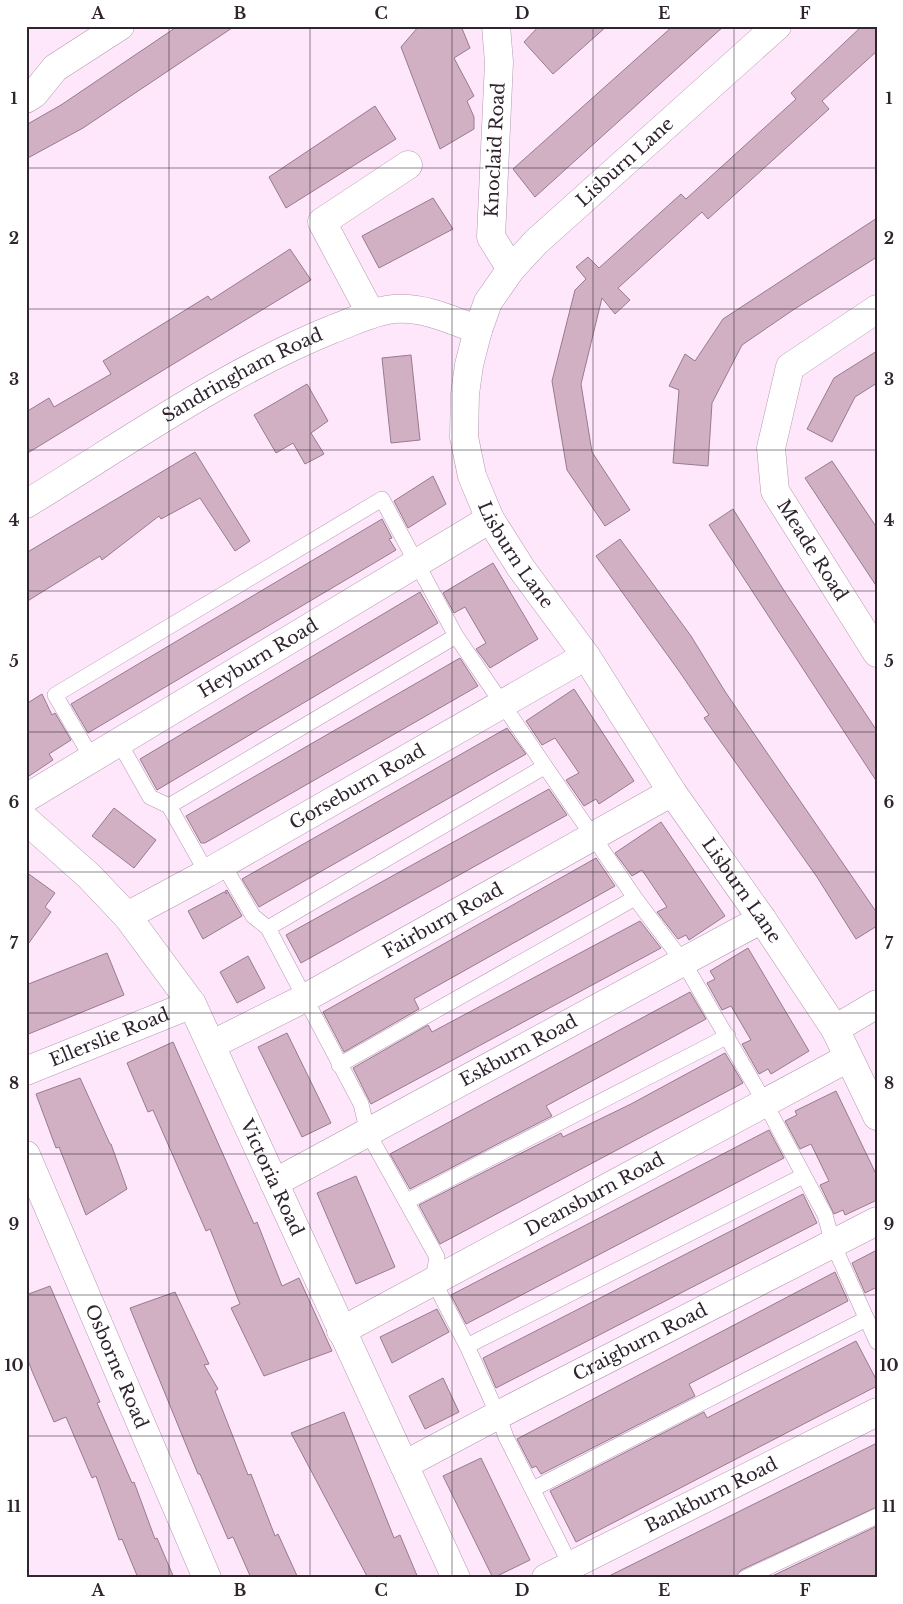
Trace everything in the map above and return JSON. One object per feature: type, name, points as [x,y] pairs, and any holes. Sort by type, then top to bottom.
[{"type":"street","points":[[26,99],[34,94],[55,68],[120,26]]},
{"type":"street","name":"Knoclaid Road","points":[[496,26],[499,62],[491,237],[511,269]]},
{"type":"street","name":"Lisburn Lane","points":[[777,26],[536,242],[511,269],[488,302],[478,330],[469,364],[464,437],[472,476],[490,519],[521,568],[586,656],[672,792],[762,919],[835,1029],[877,1116]]},
{"type":"street","points":[[371,314],[322,222],[408,166]]},
{"type":"street","name":"Sandringham Road","points":[[26,504],[192,402],[294,345],[371,314],[393,309],[414,309],[438,314],[478,330]]},
{"type":"street","name":"Meade Road","points":[[877,309],[790,367],[770,448],[775,491],[877,653]]},
{"type":"street","name":"Heyburn Road","points":[[26,798],[120,744],[490,519]]},
{"type":"street","name":"Gorseburn Road","points":[[127,916],[215,869],[586,656]]},
{"type":"street","name":"Fairburn Road","points":[[212,1044],[305,998],[672,792]]},
{"type":"street","name":"Victoria Road","points":[[26,820],[89,876],[127,916],[192,1004],[456,1578]]},
{"type":"street","name":"Eskburn Road","points":[[274,1183],[762,919]]},
{"type":"street","name":"Ellerslie Road","points":[[26,1071],[192,1004]]},
{"type":"street","points":[[835,1029],[877,1004]]},
{"type":"street","name":"Deansburn Road","points":[[341,1330],[848,1058]]},
{"type":"street","name":"Osborne Road","points":[[26,1155],[207,1578]]},
{"type":"street","name":"Craigburn Road","points":[[404,1465],[877,1221]]},
{"type":"street","name":"Bankburn Road","points":[[546,1578],[574,1571],[877,1412]]},
{"type":"lane","points":[[93,760],[56,695],[382,499],[456,636],[635,898],[684,962],[728,1036],[825,1215],[833,1244],[877,1342]]},
{"type":"lane","points":[[169,806],[456,636]]},
{"type":"lane","points":[[120,744],[150,796],[169,806],[215,869],[253,916],[268,928],[361,1104],[368,1133],[408,1201],[437,1257],[433,1280],[467,1346],[506,1437],[574,1571]]},
{"type":"lane","points":[[268,928],[544,767]]},
{"type":"lane","points":[[339,1065],[635,898]]},
{"type":"lane","points":[[408,1201],[728,1036]]},
{"type":"lane","points":[[467,1346],[803,1176]]},
{"type":"lane","points":[[533,1489],[866,1318]]},
{"type":"lane","points":[[745,1578],[877,1516]]},
{"type":"building","points":[[178,26],[235,26],[83,128],[26,159],[26,125],[61,105]]},
{"type":"building","points":[[419,26],[461,26],[470,48],[454,58],[474,96],[467,101],[474,117],[474,129],[440,149],[401,47]]},
{"type":"building","points":[[539,26],[607,26],[553,74],[524,42]]},
{"type":"building","points":[[673,26],[724,26],[535,197],[513,169]]},
{"type":"building","points":[[862,26],[877,26],[877,51],[822,101],[829,109],[708,219],[702,212],[618,288],[630,300],[615,314],[602,298],[581,384],[592,452],[630,510],[605,526],[567,470],[552,381],[575,290],[586,279],[576,267],[588,257],[599,268],[681,194],[686,199],[796,99],[791,93]]},
{"type":"building","points":[[375,106],[396,139],[286,208],[269,177]]},
{"type":"building","points":[[433,198],[453,229],[379,268],[362,236]]},
{"type":"building","points":[[877,218],[877,257],[742,345],[712,403],[708,466],[673,463],[679,390],[669,386],[685,354],[695,361],[723,319]]},
{"type":"building","points":[[290,249],[311,280],[26,454],[26,412],[49,398],[54,407],[111,374],[103,361],[208,296],[211,300]]},
{"type":"building","points":[[877,351],[877,383],[855,397],[832,442],[807,429],[834,378]]},
{"type":"building","points":[[411,355],[420,440],[391,443],[382,358]]},
{"type":"building","points":[[307,384],[328,421],[311,433],[324,454],[305,464],[293,443],[276,453],[254,415]]},
{"type":"building","points":[[195,452],[250,541],[235,551],[200,498],[161,519],[159,516],[102,560],[100,556],[26,602],[26,553]]},
{"type":"building","points":[[832,461],[877,528],[877,587],[805,478]]},
{"type":"building","points":[[433,476],[446,504],[408,528],[394,501]]},
{"type":"building","points":[[733,509],[783,589],[877,731],[877,782],[709,525]]},
{"type":"building","points":[[382,519],[392,538],[389,539],[396,550],[88,733],[71,704]]},
{"type":"building","points":[[620,539],[691,636],[726,693],[877,913],[877,926],[856,939],[817,877],[704,718],[709,715],[596,556]]},
{"type":"building","points":[[493,563],[538,639],[490,668],[476,649],[486,643],[465,607],[454,613],[443,593]]},
{"type":"building","points":[[420,592],[438,623],[157,790],[140,759]]},
{"type":"building","points":[[460,658],[478,686],[205,843],[201,843],[186,816]]},
{"type":"building","points":[[574,689],[634,781],[599,804],[596,799],[584,806],[566,780],[579,773],[555,738],[542,745],[526,721]]},
{"type":"building","points":[[42,694],[52,715],[55,713],[71,740],[49,754],[53,760],[26,778],[26,704]]},
{"type":"building","points":[[507,728],[526,754],[259,907],[242,879]]},
{"type":"building","points":[[549,789],[567,815],[301,963],[286,935]]},
{"type":"building","points":[[114,808],[156,840],[134,868],[92,836]]},
{"type":"building","points":[[661,822],[725,916],[689,940],[686,935],[678,939],[657,912],[667,907],[642,870],[632,876],[615,853]]},
{"type":"building","points":[[596,858],[615,886],[414,999],[419,1009],[344,1052],[323,1012]]},
{"type":"building","points":[[26,872],[55,893],[45,907],[51,912],[26,947]]},
{"type":"building","points":[[227,890],[242,916],[203,939],[188,911],[224,892],[227,894],[225,891]]},
{"type":"building","points":[[640,921],[661,948],[371,1104],[353,1068],[428,1025],[432,1032]]},
{"type":"building","points":[[748,948],[809,1051],[771,1074],[768,1069],[759,1074],[742,1044],[751,1040],[731,1006],[722,1010],[707,983],[715,979],[710,971]]},
{"type":"building","points":[[107,953],[124,995],[26,1035],[26,985]]},
{"type":"building","points":[[248,956],[265,988],[237,1003],[220,972]]},
{"type":"building","points":[[690,992],[706,1019],[546,1106],[552,1116],[410,1189],[390,1154]]},
{"type":"building","points":[[287,1033],[331,1123],[302,1137],[258,1047]]},
{"type":"building","points":[[173,1042],[254,1224],[257,1222],[282,1286],[299,1278],[332,1351],[264,1376],[231,1308],[240,1304],[210,1229],[206,1231],[153,1110],[148,1112],[127,1063]]},
{"type":"building","points":[[725,1053],[743,1083],[440,1244],[419,1205],[561,1133],[563,1137],[631,1104]]},
{"type":"building","points":[[80,1078],[111,1144],[127,1189],[86,1215],[59,1147],[56,1148],[36,1094]]},
{"type":"building","points":[[836,1091],[877,1176],[877,1200],[845,1215],[843,1210],[834,1214],[820,1185],[829,1181],[811,1144],[800,1149],[785,1121],[797,1115],[795,1111]]},
{"type":"building","points":[[769,1130],[784,1158],[466,1324],[451,1295]]},
{"type":"building","points":[[356,1176],[395,1267],[356,1284],[317,1193]]},
{"type":"building","points":[[803,1194],[817,1223],[496,1388],[483,1358]]},
{"type":"building","points":[[877,1250],[877,1287],[865,1293],[852,1263]]},
{"type":"building","points":[[835,1272],[848,1301],[689,1384],[695,1396],[541,1474],[536,1466],[532,1468],[517,1439]]},
{"type":"building","points":[[50,1286],[100,1402],[97,1403],[132,1483],[134,1482],[155,1539],[157,1538],[174,1578],[138,1578],[122,1539],[119,1540],[96,1476],[92,1478],[66,1417],[54,1422],[32,1371],[26,1355],[26,1295]]},
{"type":"building","points":[[175,1292],[209,1364],[204,1365],[218,1389],[215,1391],[248,1475],[251,1474],[275,1536],[278,1534],[298,1578],[251,1578],[233,1537],[228,1539],[200,1474],[198,1474],[130,1308]]},
{"type":"building","points":[[437,1309],[449,1332],[392,1363],[380,1337]]},
{"type":"building","points":[[856,1341],[877,1381],[877,1386],[576,1542],[550,1491],[704,1412],[707,1418]]},
{"type":"building","points":[[443,1378],[459,1412],[425,1429],[409,1396]]},
{"type":"building","points":[[344,1412],[394,1538],[400,1535],[418,1578],[368,1578],[291,1433]]},
{"type":"building","points":[[877,1443],[877,1507],[741,1570],[736,1578],[605,1578]]},
{"type":"building","points":[[481,1458],[530,1560],[493,1578],[443,1476]]},
{"type":"building","points":[[877,1526],[877,1578],[768,1578]]}]
